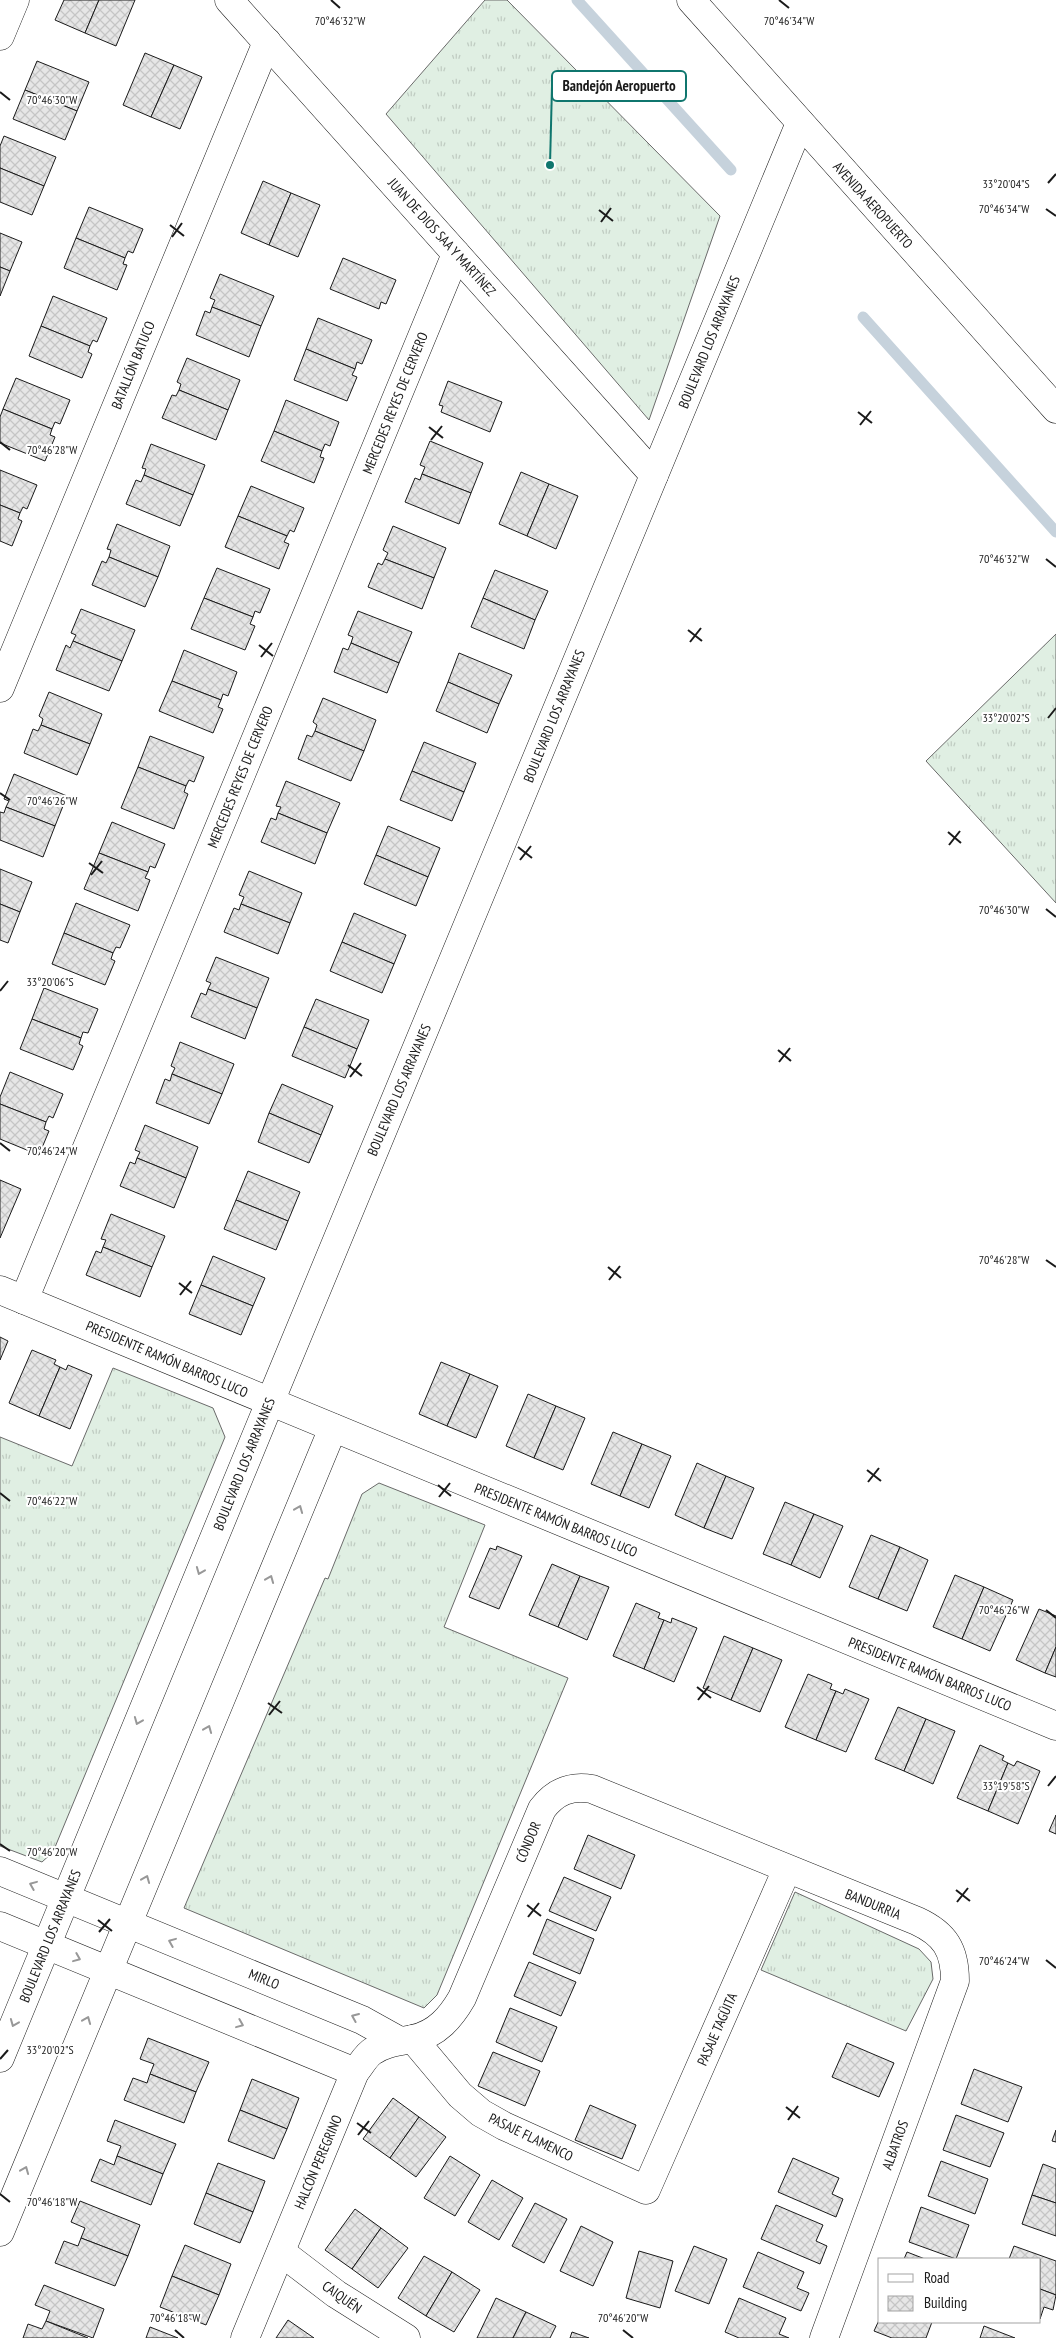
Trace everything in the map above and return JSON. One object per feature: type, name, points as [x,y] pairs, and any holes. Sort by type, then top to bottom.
[{"type":"street","points":[[0,36],[15,0]]},
{"type":"street","name":"JUAN DE DIOS SAA Y MARTÍNEZ","points":[[229,0],[654,475]]},
{"type":"street","name":"AVENIDA AEROPUERTO","points":[[690,0],[1056,409]]},
{"type":"street","name":"BATALLÓN BATUCO","points":[[0,688],[267,42]]},
{"type":"street","name":"BOULEVARD LOS ARRAYANES","points":[[0,2058],[800,123]]},
{"type":"street","name":"MERCEDES REYES DE CERVERO","points":[[12,1295],[456,254]]},
{"type":"street","name":"PRESIDENTE RAMÓN BARROS LUCO","points":[[12,1295],[1056,1726]]},
{"type":"street","points":[[0,2232],[333,1428]]},
{"type":"street","name":"CÓNDOR","points":[[355,2072],[371,2052],[406,2039],[428,2034],[441,2026],[457,2006],[542,1809],[550,1799],[561,1791],[571,1788],[592,1789],[787,1869]]},
{"type":"street","name":"BANDURRIA","points":[[787,1869],[931,1928],[951,1950]]},
{"type":"street","name":"PASAJE TAGÜITA","points":[[646,2190],[787,1869]]},
{"type":"street","name":"MIRLO","points":[[0,1871],[406,2039]]},
{"type":"street","points":[[0,1926],[355,2072]]},
{"type":"street","name":"ALBATROS","points":[[824,2338],[955,1981],[955,1966],[951,1950]]},
{"type":"street","name":"PASAJE FLAMENCO","points":[[406,2039],[460,2095],[481,2112],[504,2126],[646,2190]]},
{"type":"street","name":"HALCÓN PEREGRINO","points":[[245,2338],[355,2072]]},
{"type":"street","name":"CAIQUÉN","points":[[280,2252],[336,2294],[406,2338]]},
{"type":"green space","points":[[485,0],[507,0],[720,216],[649,420],[386,114]]},
{"type":"green space","points":[[1056,634],[1056,903],[926,761]]},
{"type":"green space","points":[[113,1368],[213,1408],[225,1437],[53,1852],[42,1862],[0,1846],[0,1437],[72,1466]]},
{"type":"green space","points":[[379,1483],[485,1525],[444,1627],[568,1678],[437,1995],[424,2008],[184,1908],[325,1578],[328,1579],[362,1494]]},
{"type":"green space","points":[[795,1892],[919,1949],[931,1962],[933,1979],[906,2031],[761,1970]]},
{"type":"building","points":[[64,0],[99,0],[85,33],[55,20]]},
{"type":"building","points":[[99,0],[135,0],[116,46],[85,33]]},
{"type":"building","points":[[145,53],[174,65],[151,117],[123,105]]},
{"type":"building","points":[[37,61],[89,82],[77,111],[25,90]]},
{"type":"building","points":[[174,65],[202,77],[180,129],[151,117]]},
{"type":"building","points":[[25,90],[77,111],[65,140],[13,119]]},
{"type":"building","points":[[4,136],[56,157],[44,186],[0,168],[0,146]]},
{"type":"building","points":[[0,168],[44,186],[32,215],[0,202]]},
{"type":"building","points":[[263,181],[291,193],[269,245],[241,233]]},
{"type":"building","points":[[291,193],[320,205],[298,257],[269,245]]},
{"type":"building","points":[[89,207],[143,229],[133,253],[128,251],[125,258],[76,238]]},
{"type":"building","points":[[0,233],[22,242],[10,271],[0,267]]},
{"type":"building","points":[[76,238],[125,258],[123,264],[127,265],[117,290],[64,268]]},
{"type":"building","points":[[343,258],[396,280],[386,304],[381,302],[379,309],[330,289]]},
{"type":"building","points":[[0,267],[10,271],[0,296]]},
{"type":"building","points":[[220,274],[274,296],[261,326],[212,307],[215,300],[210,298]]},
{"type":"building","points":[[53,296],[107,318],[97,342],[93,340],[90,346],[41,326]]},
{"type":"building","points":[[212,307],[261,326],[249,357],[196,335],[205,311],[210,313]]},
{"type":"building","points":[[318,318],[372,340],[362,364],[357,362],[355,369],[306,349]]},
{"type":"building","points":[[41,326],[90,346],[88,352],[92,354],[82,378],[29,356]]},
{"type":"building","points":[[306,349],[355,369],[352,375],[357,377],[347,401],[294,380]]},
{"type":"building","points":[[187,358],[240,380],[228,410],[179,390],[181,384],[177,382]]},
{"type":"building","points":[[16,378],[70,400],[60,424],[55,422],[52,429],[3,409]]},
{"type":"building","points":[[448,381],[502,402],[490,432],[441,412],[443,406],[439,405]]},
{"type":"building","points":[[179,390],[228,410],[216,440],[162,418],[172,395],[176,396]]},
{"type":"building","points":[[286,400],[339,422],[330,446],[325,444],[322,451],[274,431]]},
{"type":"building","points":[[3,409],[52,429],[50,435],[55,437],[45,461],[0,443],[0,417]]},
{"type":"building","points":[[274,431],[322,451],[320,457],[324,458],[314,483],[261,461]]},
{"type":"building","points":[[430,441],[483,463],[471,493],[422,474],[425,467],[420,465]]},
{"type":"building","points":[[151,444],[205,465],[193,495],[144,475],[146,469],[142,468]]},
{"type":"building","points":[[0,470],[37,485],[27,509],[23,507],[20,513],[0,505]]},
{"type":"building","points":[[521,472],[549,484],[527,536],[499,524]]},
{"type":"building","points":[[422,474],[471,493],[459,524],[405,502],[415,478],[420,480]]},
{"type":"building","points":[[144,475],[193,495],[180,526],[126,504],[136,480],[141,482]]},
{"type":"building","points":[[549,484],[578,496],[556,549],[527,536]]},
{"type":"building","points":[[251,486],[304,508],[294,532],[290,530],[287,536],[238,516]]},
{"type":"building","points":[[0,505],[20,513],[18,519],[22,521],[12,546],[0,541]]},
{"type":"building","points":[[238,516],[287,536],[284,542],[289,544],[279,569],[225,547]]},
{"type":"building","points":[[117,524],[170,546],[158,577],[109,557],[111,550],[107,549]]},
{"type":"building","points":[[393,526],[446,548],[434,578],[385,559],[388,553],[383,550]]},
{"type":"building","points":[[109,557],[158,577],[145,607],[92,585],[102,561],[106,563]]},
{"type":"building","points":[[385,559],[434,578],[422,609],[368,587],[378,563],[382,565]]},
{"type":"building","points":[[217,568],[270,589],[260,613],[255,611],[253,617],[204,598]]},
{"type":"building","points":[[495,570],[548,591],[535,620],[483,598]]},
{"type":"building","points":[[204,598],[253,617],[250,624],[255,626],[245,650],[191,629]]},
{"type":"building","points":[[483,598],[535,620],[524,649],[471,627]]},
{"type":"building","points":[[81,609],[135,630],[122,661],[73,641],[76,635],[71,633]]},
{"type":"building","points":[[358,611],[412,632],[399,663],[351,643],[353,637],[348,635]]},
{"type":"building","points":[[73,641],[122,661],[109,691],[56,670],[66,645],[70,648]]},
{"type":"building","points":[[351,643],[399,663],[387,693],[334,672],[343,648],[348,650]]},
{"type":"building","points":[[184,650],[237,672],[228,696],[223,694],[221,700],[172,681]]},
{"type":"building","points":[[459,653],[512,675],[499,704],[448,682]]},
{"type":"building","points":[[172,681],[221,700],[218,707],[223,709],[213,733],[159,711]]},
{"type":"building","points":[[448,682],[499,704],[487,733],[436,711]]},
{"type":"building","points":[[49,692],[102,714],[90,744],[41,725],[43,719],[39,716]]},
{"type":"building","points":[[323,698],[376,720],[364,751],[315,731],[317,725],[313,722]]},
{"type":"building","points":[[41,725],[90,744],[77,775],[24,753],[33,729],[38,731]]},
{"type":"building","points":[[315,731],[364,751],[351,781],[298,759],[307,735],[312,737]]},
{"type":"building","points":[[150,736],[204,757],[194,782],[189,780],[186,786],[138,767]]},
{"type":"building","points":[[424,742],[476,763],[464,792],[412,771]]},
{"type":"building","points":[[138,767],[186,786],[184,792],[188,794],[174,829],[121,808]]},
{"type":"building","points":[[412,771],[464,792],[452,821],[400,800]]},
{"type":"building","points":[[14,774],[67,796],[55,826],[6,807],[9,801],[4,799]]},
{"type":"building","points":[[286,781],[340,803],[327,833],[278,813],[281,807],[276,806]]},
{"type":"building","points":[[6,807],[55,826],[43,857],[0,840],[0,812],[4,813]]},
{"type":"building","points":[[278,813],[327,833],[315,864],[261,842],[271,818],[276,820]]},
{"type":"building","points":[[112,822],[165,844],[155,868],[150,866],[148,872],[99,853]]},
{"type":"building","points":[[388,826],[440,848],[428,877],[376,855]]},
{"type":"building","points":[[99,853],[148,872],[145,878],[150,880],[138,911],[84,889]]},
{"type":"building","points":[[376,855],[428,877],[416,906],[364,884]]},
{"type":"building","points":[[0,869],[32,882],[20,912],[0,904]]},
{"type":"building","points":[[249,871],[302,893],[290,923],[241,904],[244,897],[239,895]]},
{"type":"building","points":[[76,903],[130,925],[120,948],[116,947],[113,953],[64,933]]},
{"type":"building","points":[[0,904],[20,912],[8,943],[0,940]]},
{"type":"building","points":[[241,904],[290,923],[278,954],[224,932],[234,908],[239,910]]},
{"type":"building","points":[[354,913],[406,935],[394,964],[342,942]]},
{"type":"building","points":[[64,933],[113,953],[111,959],[115,961],[105,985],[52,964]]},
{"type":"building","points":[[342,942],[394,964],[382,993],[330,971]]},
{"type":"building","points":[[216,957],[269,978],[257,1008],[208,989],[211,983],[206,981]]},
{"type":"building","points":[[44,988],[98,1009],[88,1033],[83,1032],[81,1038],[32,1019]]},
{"type":"building","points":[[208,989],[257,1008],[245,1039],[191,1017],[201,993],[206,995]]},
{"type":"building","points":[[316,999],[369,1020],[357,1049],[304,1027]]},
{"type":"building","points":[[32,1019],[81,1038],[79,1044],[83,1046],[73,1070],[20,1049]]},
{"type":"building","points":[[304,1027],[357,1049],[345,1078],[292,1056]]},
{"type":"building","points":[[180,1042],[234,1064],[222,1094],[172,1074],[175,1068],[171,1066]]},
{"type":"building","points":[[10,1072],[63,1094],[53,1118],[49,1116],[46,1122],[0,1104],[0,1097]]},
{"type":"building","points":[[172,1074],[222,1094],[209,1124],[156,1103],[165,1079],[170,1081]]},
{"type":"building","points":[[282,1084],[333,1106],[321,1135],[269,1113]]},
{"type":"building","points":[[0,1104],[46,1122],[44,1129],[49,1131],[39,1155],[0,1139]]},
{"type":"building","points":[[269,1113],[321,1135],[309,1163],[258,1142]]},
{"type":"building","points":[[145,1125],[198,1147],[186,1178],[137,1158],[140,1152],[135,1150]]},
{"type":"building","points":[[137,1158],[186,1178],[174,1208],[120,1186],[130,1162],[135,1164]]},
{"type":"building","points":[[248,1171],[300,1192],[288,1221],[236,1200]]},
{"type":"building","points":[[0,1180],[21,1189],[0,1238]]},
{"type":"building","points":[[236,1200],[288,1221],[276,1250],[224,1229]]},
{"type":"building","points":[[111,1214],[165,1236],[152,1267],[103,1247],[106,1240],[101,1239]]},
{"type":"building","points":[[103,1247],[152,1267],[140,1297],[86,1275],[96,1251],[101,1253]]},
{"type":"building","points":[[213,1256],[265,1278],[253,1306],[201,1285]]},
{"type":"building","points":[[201,1285],[253,1306],[241,1335],[189,1314]]},
{"type":"building","points":[[0,1337],[8,1341],[0,1360]]},
{"type":"building","points":[[32,1350],[56,1360],[54,1364],[60,1367],[39,1416],[9,1403]]},
{"type":"building","points":[[441,1362],[470,1374],[447,1426],[419,1414]]},
{"type":"building","points":[[68,1365],[92,1375],[70,1429],[39,1416],[60,1367],[66,1370]]},
{"type":"building","points":[[470,1374],[498,1386],[476,1438],[447,1426]]},
{"type":"building","points":[[528,1394],[556,1406],[534,1458],[506,1446]]},
{"type":"building","points":[[556,1406],[585,1418],[563,1470],[534,1458]]},
{"type":"building","points":[[613,1432],[642,1444],[620,1496],[591,1484]]},
{"type":"building","points":[[642,1444],[671,1456],[649,1508],[620,1496]]},
{"type":"building","points":[[697,1463],[726,1476],[704,1528],[675,1515]]},
{"type":"building","points":[[726,1476],[754,1488],[732,1539],[704,1528]]},
{"type":"building","points":[[785,1502],[814,1514],[791,1565],[763,1554]]},
{"type":"building","points":[[814,1514],[843,1526],[820,1578],[791,1565]]},
{"type":"building","points":[[871,1535],[900,1547],[878,1599],[849,1587]]},
{"type":"building","points":[[497,1546],[522,1556],[499,1609],[469,1597],[490,1548],[496,1550]]},
{"type":"building","points":[[900,1547],[928,1560],[907,1611],[878,1599]]},
{"type":"building","points":[[552,1564],[580,1576],[558,1627],[529,1615]]},
{"type":"building","points":[[955,1575],[984,1587],[962,1639],[933,1627]]},
{"type":"building","points":[[580,1576],[609,1587],[587,1640],[558,1627]]},
{"type":"building","points":[[984,1587],[1013,1600],[990,1651],[962,1639]]},
{"type":"building","points":[[636,1603],[660,1613],[658,1618],[664,1620],[644,1669],[613,1656]]},
{"type":"building","points":[[1039,1609],[1056,1616],[1056,1647],[1045,1673],[1016,1660]]},
{"type":"building","points":[[672,1618],[697,1628],[674,1682],[644,1669],[664,1620],[671,1623]]},
{"type":"building","points":[[724,1636],[753,1648],[731,1700],[703,1688]]},
{"type":"building","points":[[1056,1647],[1056,1677],[1045,1673]]},
{"type":"building","points":[[753,1648],[782,1660],[760,1712],[731,1700]]},
{"type":"building","points":[[808,1674],[832,1684],[830,1689],[836,1691],[816,1740],[785,1727]]},
{"type":"building","points":[[845,1689],[869,1699],[846,1752],[816,1740],[836,1691],[843,1694]]},
{"type":"building","points":[[898,1707],[926,1719],[904,1771],[875,1759]]},
{"type":"building","points":[[926,1719],[955,1731],[933,1784],[904,1771]]},
{"type":"building","points":[[980,1745],[1004,1756],[1002,1760],[1008,1763],[988,1811],[957,1798]]},
{"type":"building","points":[[1017,1761],[1040,1771],[1018,1824],[988,1811],[1008,1763],[1014,1766]]},
{"type":"building","points":[[1056,1815],[1056,1834],[1049,1831]]},
{"type":"building","points":[[588,1835],[635,1855],[621,1889],[574,1869]]},
{"type":"building","points":[[564,1877],[611,1897],[596,1931],[549,1911]]},
{"type":"building","points":[[547,1919],[594,1939],[580,1974],[533,1954]]},
{"type":"building","points":[[529,1962],[576,1982],[561,2016],[514,1996]]},
{"type":"building","points":[[510,2008],[557,2027],[542,2062],[496,2042]]},
{"type":"building","points":[[148,2038],[209,2062],[196,2092],[150,2074],[154,2064],[140,2059]]},
{"type":"building","points":[[847,2043],[894,2063],[879,2097],[832,2077]]},
{"type":"building","points":[[493,2052],[540,2071],[525,2106],[478,2086]]},
{"type":"building","points":[[974,2069],[1022,2087],[1008,2122],[961,2104]]},
{"type":"building","points":[[150,2074],[196,2092],[184,2123],[124,2100],[133,2078],[147,2083]]},
{"type":"building","points":[[252,2079],[299,2098],[287,2129],[240,2110]]},
{"type":"building","points":[[393,2098],[419,2117],[390,2158],[363,2139]]},
{"type":"building","points":[[590,2105],[636,2125],[622,2159],[575,2140]]},
{"type":"building","points":[[240,2110],[287,2129],[274,2159],[228,2141]]},
{"type":"building","points":[[956,2115],[1004,2133],[990,2167],[943,2150]]},
{"type":"building","points":[[419,2117],[446,2137],[416,2177],[390,2158]]},
{"type":"building","points":[[115,2120],[176,2144],[163,2174],[117,2156],[121,2146],[107,2141]]},
{"type":"building","points":[[1056,2130],[1056,2142],[1052,2141]]},
{"type":"building","points":[[117,2156],[163,2174],[151,2205],[91,2181],[100,2159],[114,2165]]},
{"type":"building","points":[[450,2156],[480,2175],[455,2216],[424,2198]]},
{"type":"building","points":[[793,2158],[839,2178],[832,2194],[843,2199],[836,2217],[778,2192]]},
{"type":"building","points":[[941,2161],[988,2179],[975,2214],[928,2196]]},
{"type":"building","points":[[218,2163],[265,2181],[253,2212],[206,2193]]},
{"type":"building","points":[[1043,2164],[1056,2169],[1056,2203],[1032,2195]]},
{"type":"building","points":[[492,2180],[523,2198],[499,2240],[468,2222]]},
{"type":"building","points":[[206,2193],[253,2212],[240,2243],[194,2224]]},
{"type":"building","points":[[1032,2195],[1056,2203],[1056,2236],[1022,2224]]},
{"type":"building","points":[[80,2201],[140,2225],[128,2256],[81,2238],[85,2228],[71,2222]]},
{"type":"building","points":[[535,2203],[567,2219],[544,2263],[512,2246]]},
{"type":"building","points":[[776,2205],[823,2225],[816,2241],[827,2246],[820,2264],[761,2239]]},
{"type":"building","points":[[921,2207],[969,2225],[956,2258],[909,2242]]},
{"type":"building","points":[[355,2209],[381,2228],[352,2269],[325,2250]]},
{"type":"building","points":[[581,2226],[613,2242],[593,2286],[560,2271]]},
{"type":"building","points":[[381,2228],[408,2248],[378,2288],[352,2269]]},
{"type":"building","points":[[81,2238],[128,2256],[115,2286],[55,2263],[64,2241],[78,2246]]},
{"type":"building","points":[[185,2245],[231,2264],[219,2295],[172,2276]]},
{"type":"building","points":[[694,2246],[727,2259],[709,2304],[675,2291]]},
{"type":"building","points":[[1014,2246],[1056,2261],[1056,2295],[1041,2289],[1041,2258],[1009,2258]]},
{"type":"building","points":[[639,2251],[673,2261],[660,2308],[626,2298]]},
{"type":"building","points":[[758,2252],[804,2272],[797,2288],[809,2293],[801,2311],[743,2287]]},
{"type":"building","points":[[907,2252],[922,2258],[904,2258]]},
{"type":"building","points":[[424,2256],[452,2272],[426,2316],[398,2298]]},
{"type":"building","points":[[452,2272],[480,2290],[454,2332],[426,2316]]},
{"type":"building","points":[[172,2276],[219,2295],[206,2325],[160,2307]]},
{"type":"building","points":[[44,2285],[104,2309],[93,2338],[46,2321],[50,2311],[35,2305]]},
{"type":"building","points":[[1041,2289],[1056,2295],[1053,2310],[1044,2307],[1041,2316]]},
{"type":"building","points":[[496,2298],[526,2312],[513,2338],[477,2338]]},
{"type":"building","points":[[739,2298],[786,2318],[779,2334],[789,2338],[739,2338],[725,2332]]},
{"type":"building","points":[[526,2312],[556,2326],[550,2338],[513,2338]]},
{"type":"building","points":[[288,2320],[314,2338],[276,2338]]},
{"type":"building","points":[[46,2321],[88,2338],[23,2338],[28,2324],[42,2329]]},
{"type":"building","points":[[878,2322],[932,2323],[926,2338],[892,2338],[874,2331]]},
{"type":"building","points":[[984,2326],[1015,2338],[980,2338]]},
{"type":"building","points":[[150,2327],[178,2338],[146,2338]]},
{"type":"building","points":[[572,2332],[589,2338],[570,2338]]},
{"type":"waterway","points":[[577,0],[731,170]]},
{"type":"waterway","points":[[863,317],[1056,532]]},
{"type":"place","name":"Bandejón Aeropuerto","points":[[550,165]]}]
